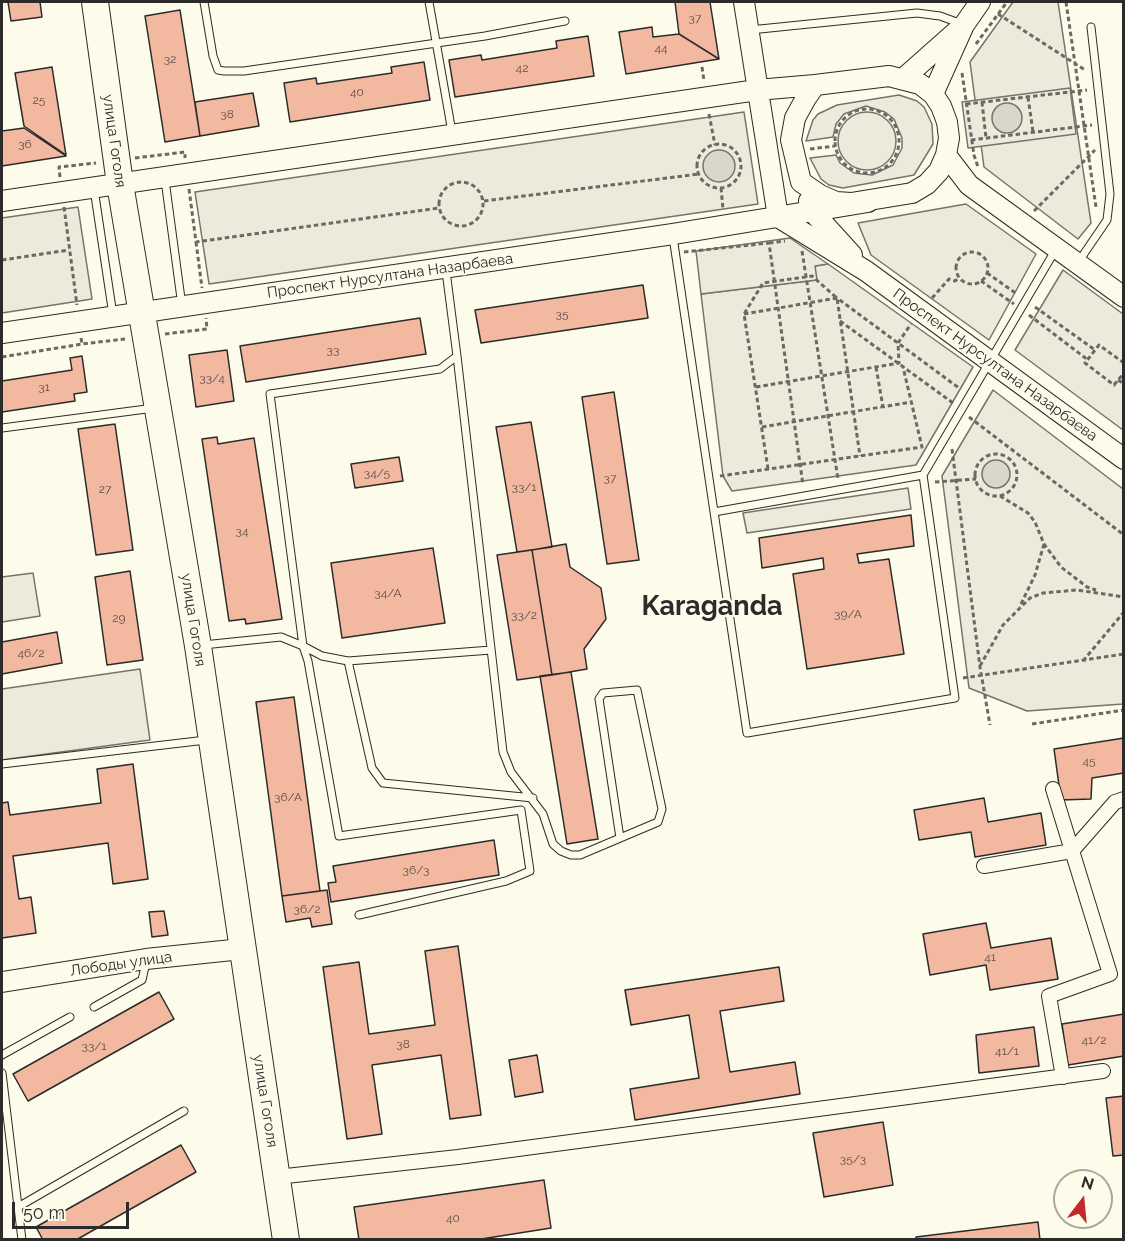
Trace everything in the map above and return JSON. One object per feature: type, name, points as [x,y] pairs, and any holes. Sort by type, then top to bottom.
[{"type":"highway","name":"улица Гоголя","points":[[94,2],[120,184],[198,646],[286,1239]]},
{"type":"main road","points":[[2,201],[757,90],[889,76],[904,78],[920,84],[933,94],[947,122],[949,138],[946,155],[939,171],[927,184],[912,194],[778,217],[757,90],[744,2]]},
{"type":"main road","points":[[933,94],[964,25],[980,2]]},
{"type":"main road","points":[[904,78],[964,25]]},
{"type":"main road","points":[[813,212],[801,182],[791,141],[795,118],[815,85]]},
{"type":"main road","points":[[946,155],[969,185],[1124,297]]},
{"type":"main road","points":[[801,182],[820,195],[836,202],[868,202]]},
{"type":"main road","name":"Проспект Нурсултана Назарбаева","points":[[813,212],[866,271]]},
{"type":"main road","name":"Проспект Нурсултана Назарбаева","points":[[2,333],[445,268],[674,244],[778,217],[866,271],[1124,459]]},
{"type":"main road","name":"Лободы улица","points":[[2,982],[146,959],[242,949]]},
{"type":"street","points":[[1053,789],[1072,851],[1117,975],[1049,996],[1063,1077]]},
{"type":"street","points":[[984,866],[1072,851],[1115,802],[1124,799]]},
{"type":"street","points":[[277,1177],[458,1157],[1103,1071]]},
{"type":"lane","points":[[204,2],[213,56],[218,70],[224,71],[244,71],[436,43],[565,21]]},
{"type":"lane","points":[[429,2],[452,135]]},
{"type":"lane","points":[[748,30],[917,13],[939,16],[964,25]]},
{"type":"lane","points":[[1077,263],[1107,220],[1110,194],[1091,27]]},
{"type":"lane","points":[[164,178],[182,307]]},
{"type":"lane","points":[[94,188],[114,317]]},
{"type":"lane","points":[[674,244],[747,734],[955,699],[923,475],[1057,248]]},
{"type":"lane","points":[[445,268],[503,752],[511,772],[543,814],[553,844],[561,851],[571,855],[580,855],[658,822],[662,816],[639,694],[633,689],[603,693],[599,699],[620,838]]},
{"type":"lane","points":[[359,915],[506,881],[530,871],[521,810],[339,836],[308,661],[303,646],[270,394],[440,369],[457,356]]},
{"type":"lane","points":[[2,428],[157,407]]},
{"type":"lane","points":[[714,512],[923,475]]},
{"type":"lane","points":[[198,646],[281,638],[322,656],[348,661],[491,650]]},
{"type":"lane","points":[[348,661],[372,768],[383,783],[533,798]]},
{"type":"lane","points":[[2,764],[211,739]]},
{"type":"lane","points":[[94,1007],[142,980],[146,959]]},
{"type":"lane","points":[[2,1055],[70,1017]]},
{"type":"lane","points":[[2,1073],[22,1239]]},
{"type":"lane","points":[[18,1207],[184,1111]]},
{"type":"path","points":[[974,46],[1007,2]]},
{"type":"path","points":[[1066,2],[1100,231]]},
{"type":"path","points":[[998,14],[1097,77]]},
{"type":"path","points":[[963,64],[966,104],[974,155],[984,176]]},
{"type":"path","points":[[966,104],[1098,89]]},
{"type":"path","points":[[1029,97],[1033,132]]},
{"type":"path","points":[[982,102],[986,138]]},
{"type":"path","points":[[866,109],[884,113],[896,127],[899,136],[897,154],[892,162],[885,168],[867,174],[849,168],[842,162],[835,146],[835,136],[842,120],[849,114],[866,109]]},
{"type":"path","points":[[972,140],[1102,124]]},
{"type":"path","points":[[1032,212],[1104,141]]},
{"type":"path","points":[[722,144],[734,150],[741,162],[741,169],[735,181],[723,188],[710,186],[699,174],[699,156],[703,151],[715,145],[722,144]]},
{"type":"path","points":[[809,149],[835,146]]},
{"type":"path","points":[[484,201],[699,174]]},
{"type":"path","points":[[458,182],[475,186],[484,201],[479,218],[465,226],[448,222],[439,208],[442,191],[458,182]]},
{"type":"path","points":[[1024,206],[1041,218]]},
{"type":"path","points":[[674,244],[769,243],[804,496]]},
{"type":"path","points":[[2,260],[69,250]]},
{"type":"path","points":[[981,281],[987,273],[987,261],[981,254],[972,252],[963,254],[957,260],[956,269],[959,278],[967,283],[981,281],[1088,360]]},
{"type":"path","points":[[805,270],[840,490]]},
{"type":"path","points":[[987,273],[1095,350]]},
{"type":"path","points":[[768,469],[744,314],[763,283],[812,276],[837,298],[959,388]]},
{"type":"path","points":[[744,314],[837,298]]},
{"type":"path","points":[[837,298],[860,456]]},
{"type":"path","points":[[840,321],[903,366],[1012,452],[1124,535]]},
{"type":"path","points":[[898,343],[899,363]]},
{"type":"path","points":[[2,357],[82,344]]},
{"type":"path","points":[[1124,363],[1100,345],[1085,363],[1114,385],[1124,372]]},
{"type":"path","points":[[756,387],[899,363]]},
{"type":"path","points":[[709,478],[922,447],[903,366]]},
{"type":"path","points":[[876,367],[883,407]]},
{"type":"path","points":[[1118,380],[1124,384]]},
{"type":"path","points":[[762,427],[911,402]]},
{"type":"path","points":[[950,430],[981,675],[990,725]]},
{"type":"path","points":[[1009,457],[1012,452]]},
{"type":"path","points":[[1000,496],[1010,492],[1016,484],[1018,474],[1016,465],[1009,457],[1000,453],[983,458],[977,465],[976,479],[982,491],[1000,496],[1028,513],[1035,522],[1044,544],[1061,567],[1087,586],[1124,597]]},
{"type":"path","points":[[924,483],[976,479]]},
{"type":"path","points":[[980,667],[1003,625],[1020,606],[1035,575],[1044,544]]},
{"type":"path","points":[[1020,606],[1043,593],[1070,590],[1100,591]]},
{"type":"path","points":[[1083,661],[1124,612]]},
{"type":"path","points":[[952,679],[1124,654]]},
{"type":"path","points":[[1032,724],[1124,710]]},
{"type":"shaded area","points":[[1013,2],[1058,2],[1091,223],[1078,239],[984,167],[970,62]]},
{"type":"shaded area","points":[[1070,88],[1076,134],[968,148],[962,102]]},
{"type":"shaded area","points":[[899,95],[917,101],[924,107],[932,124],[933,144],[914,175],[843,188],[829,185],[821,179],[810,158],[836,155],[840,163],[854,173],[872,175],[893,165],[902,148],[902,138],[894,119],[885,112],[866,106],[844,114],[836,124],[833,137],[806,141],[813,120],[818,114],[837,105]]},
{"type":"shaded area","points":[[1007,103],[1013,104],[1021,112],[1021,124],[1013,132],[1007,133],[1001,132],[993,124],[992,118],[993,112],[1001,104]]},
{"type":"shaded area","points":[[744,112],[758,204],[209,284],[195,192]]},
{"type":"shaded area","points":[[867,112],[878,114],[891,125],[896,141],[894,152],[883,165],[867,170],[856,168],[843,157],[838,141],[840,130],[851,117]]},
{"type":"shaded area","points":[[719,150],[730,155],[735,166],[730,177],[719,182],[708,177],[703,166],[708,155]]},
{"type":"shaded area","points":[[966,204],[1036,254],[989,340],[871,255],[858,223]]},
{"type":"shaded area","points":[[78,207],[92,299],[2,313],[2,218]]},
{"type":"shaded area","points":[[790,238],[828,264],[815,266],[817,280],[701,294],[696,251]]},
{"type":"shaded area","points":[[828,264],[973,367],[916,465],[732,491],[723,476],[701,294],[816,280],[815,266]]},
{"type":"shaded area","points":[[1063,270],[1123,314],[1123,430],[1015,350]]},
{"type":"shaded area","points":[[993,390],[1123,489],[1123,704],[1027,711],[969,688],[942,476]]},
{"type":"shaded area","points":[[996,460],[1006,464],[1010,474],[1006,484],[996,488],[986,484],[982,474],[986,464]]},
{"type":"shaded area","points":[[908,488],[911,509],[747,533],[743,513]]},
{"type":"shaded area","points":[[33,573],[40,616],[2,622],[2,577]]},
{"type":"shaded area","points":[[140,669],[150,740],[2,760],[2,689]]},
{"type":"building","points":[[8,2],[40,2],[42,17],[11,21]]},
{"type":"building","points":[[675,2],[710,2],[719,59],[679,34]]},
{"type":"building","points":[[180,10],[200,136],[165,142],[145,16]]},
{"type":"building","points":[[652,27],[653,37],[679,34],[719,59],[626,74],[619,32]]},
{"type":"building","points":[[588,36],[594,76],[455,97],[449,60],[481,55],[482,60],[557,48],[556,41]]},
{"type":"building","points":[[424,62],[430,100],[290,122],[284,83],[316,78],[317,84],[392,73],[391,67]]},
{"type":"building","points":[[52,67],[66,155],[24,126],[15,73]]},
{"type":"building","points":[[253,93],[259,126],[200,136],[195,102]]},
{"type":"building","points":[[24,128],[66,156],[2,166],[2,131]]},
{"type":"building","points":[[643,285],[648,318],[481,343],[475,310]]},
{"type":"building","points":[[420,318],[426,354],[246,382],[240,346]]},
{"type":"building","points":[[227,350],[234,401],[196,407],[189,355]]},
{"type":"building","points":[[82,356],[87,392],[74,394],[75,401],[2,412],[2,381],[72,370],[70,358]]},
{"type":"building","points":[[614,392],[639,560],[607,564],[582,397]]},
{"type":"building","points":[[531,422],[552,547],[517,552],[496,427]]},
{"type":"building","points":[[115,424],[133,550],[96,555],[78,429]]},
{"type":"building","points":[[217,437],[218,444],[254,438],[282,619],[246,624],[245,619],[229,621],[202,439]]},
{"type":"building","points":[[399,457],[403,481],[355,488],[351,464]]},
{"type":"building","points":[[911,515],[914,546],[857,554],[859,563],[889,559],[904,654],[807,669],[793,574],[824,569],[823,558],[762,568],[759,538]]},
{"type":"building","points":[[566,544],[570,567],[601,588],[606,619],[584,649],[587,669],[552,675],[532,550]]},
{"type":"building","points":[[433,548],[445,623],[342,638],[331,563]]},
{"type":"building","points":[[532,550],[552,675],[517,680],[497,555]]},
{"type":"building","points":[[130,571],[143,660],[107,665],[95,577]]},
{"type":"building","points":[[57,632],[62,663],[2,674],[2,642]]},
{"type":"building","points":[[571,672],[598,839],[567,844],[540,676]]},
{"type":"building","points":[[294,697],[320,891],[282,896],[256,702]]},
{"type":"building","points":[[1124,738],[1124,773],[1092,778],[1091,799],[1061,800],[1054,749]]},
{"type":"building","points":[[133,764],[148,879],[113,884],[108,843],[13,856],[19,899],[31,897],[36,933],[2,938],[2,803],[8,802],[10,815],[101,803],[97,769]]},
{"type":"building","points":[[984,798],[988,822],[1041,813],[1046,845],[975,857],[971,832],[919,840],[914,810]]},
{"type":"building","points":[[494,840],[499,875],[331,902],[328,883],[336,882],[333,866]]},
{"type":"building","points":[[327,890],[332,924],[312,927],[310,918],[286,922],[282,896]]},
{"type":"building","points":[[164,911],[168,935],[152,937],[149,912]]},
{"type":"building","points":[[986,923],[991,948],[1051,938],[1058,979],[990,990],[986,965],[930,975],[923,934]]},
{"type":"building","points":[[458,946],[481,1115],[450,1119],[441,1055],[372,1065],[382,1134],[347,1139],[323,967],[359,962],[369,1034],[435,1025],[425,951]]},
{"type":"building","points":[[779,967],[784,1001],[720,1011],[730,1072],[795,1062],[800,1094],[635,1120],[630,1089],[699,1078],[689,1015],[631,1025],[625,990]]},
{"type":"building","points":[[159,992],[174,1019],[28,1101],[13,1074]]},
{"type":"building","points":[[1124,1014],[1124,1056],[1068,1065],[1062,1024]]},
{"type":"building","points":[[1034,1027],[1039,1066],[979,1073],[976,1035]]},
{"type":"building","points":[[537,1055],[543,1092],[515,1097],[509,1060]]},
{"type":"building","points":[[1124,1096],[1124,1155],[1113,1156],[1106,1098]]},
{"type":"building","points":[[883,1122],[893,1185],[824,1197],[813,1133]]},
{"type":"building","points":[[181,1145],[196,1172],[76,1240],[43,1240],[36,1227]]},
{"type":"building","points":[[544,1180],[551,1228],[475,1240],[359,1240],[354,1207]]},
{"type":"building","points":[[1038,1222],[1040,1240],[916,1240],[916,1237]]},
{"type":"district","name":"Karaganda","points":[[712,607]]}]
